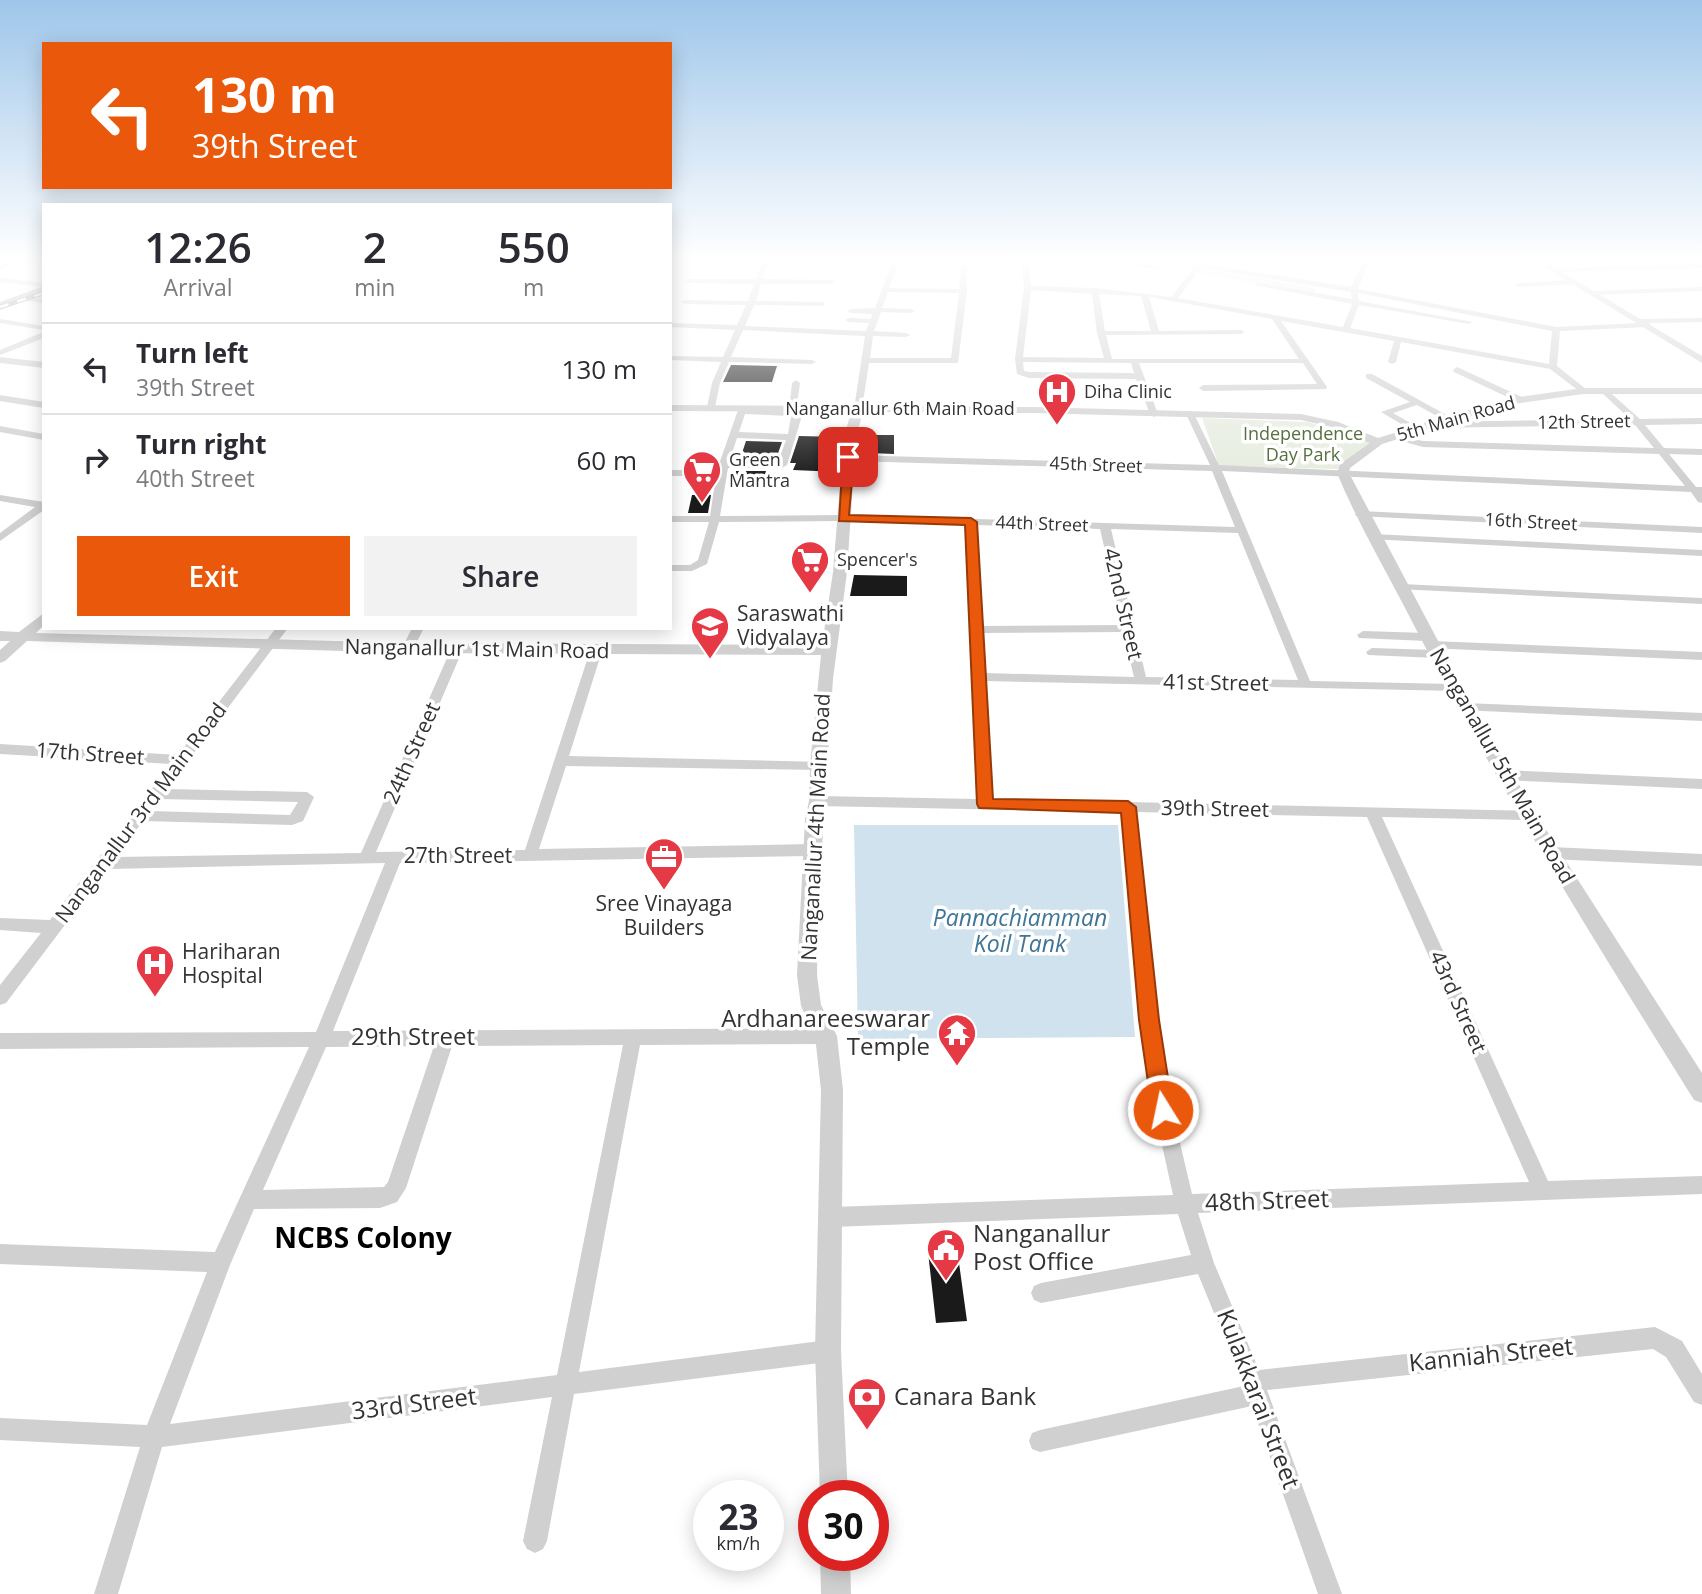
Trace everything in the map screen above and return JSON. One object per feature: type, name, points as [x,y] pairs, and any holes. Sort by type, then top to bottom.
[{"type":"street","points":[[710,407],[738,331]]},
{"type":"street","points":[[812,331],[906,335]]},
{"type":"street","points":[[864,360],[955,361],[958,331]]},
{"type":"street","points":[[1023,331],[1020,372],[1030,375],[1140,376]]},
{"type":"street","points":[[1203,388],[1321,388],[1323,384],[1285,331]]},
{"type":"street","points":[[1347,331],[1553,367],[1583,391]]},
{"type":"street","points":[[1544,331],[1570,331]]},
{"type":"street","points":[[1548,331],[1556,333]]},
{"type":"street","points":[[1657,331],[1702,360]]},
{"type":"street","points":[[1109,361],[1101,333],[1241,332]]},
{"type":"street","points":[[1553,367],[1556,333]]},
{"type":"street","points":[[858,409],[869,334]]},
{"type":"street","points":[[0,353],[42,336]]},
{"type":"street","points":[[1392,362],[1398,340]]},
{"type":"street","points":[[672,358],[812,362]]},
{"type":"street","points":[[1019,359],[1306,361]]},
{"type":"street","points":[[0,360],[42,365]]},
{"type":"street","points":[[1134,361],[1154,414]]},
{"type":"street","points":[[1458,370],[1521,400]]},
{"type":"street","points":[[1369,376],[1447,418]]},
{"type":"street","points":[[793,409],[796,383]]},
{"type":"street","name":"5th Main Road","points":[[1384,440],[1416,426],[1521,400],[1583,391],[1702,391]]},
{"type":"street","points":[[1605,391],[1637,421],[1661,451],[1698,489],[1702,500]]},
{"type":"street","points":[[0,398],[42,405]]},
{"type":"street","points":[[1416,403],[1434,418],[1416,426],[1384,412],[1416,403]]},
{"type":"street","name":"Nanganallur 6th Main Road","points":[[672,408],[1301,417],[1384,440]]},
{"type":"street","name":"Nanganallur 4th Main Road","points":[[833,1480],[828,1351],[833,1110],[826,1036],[811,1006],[807,975],[807,910],[818,801],[818,765],[828,650],[840,572],[850,437],[858,409]]},
{"type":"street","points":[[672,473],[722,469],[735,465],[782,465],[792,437],[795,413],[746,410],[722,469],[715,519],[703,562],[692,568],[672,568]]},
{"type":"street","points":[[1190,414],[1216,468],[1306,685]]},
{"type":"street","name":"12th Street","points":[[1416,426],[1702,421]]},
{"type":"street","points":[[0,429],[42,437]]},
{"type":"street","points":[[737,435],[792,437]]},
{"type":"street","points":[[735,465],[737,435]]},
{"type":"street","points":[[1343,473],[1344,467],[1384,440],[1423,444],[1702,452]]},
{"type":"street","name":"45th Street","points":[[848,457],[1216,468],[1698,489]]},
{"type":"street","name":"Nanganallur 5th Main Road","points":[[1343,473],[1360,514],[1401,587],[1425,645],[1465,707],[1527,815],[1702,1093]]},
{"type":"street","points":[[0,498],[42,505]]},
{"type":"street","points":[[0,538],[42,506]]},
{"type":"street","name":"16th Street","points":[[1360,514],[1702,530]]},
{"type":"street","name":"44th Street","points":[[672,519],[843,518],[1241,530]]},
{"type":"street","points":[[971,522],[985,804]]},
{"type":"street","name":"42nd Street","points":[[1105,526],[1141,682]]},
{"type":"street","points":[[1373,537],[1702,553]]},
{"type":"street","points":[[1401,587],[1702,601]]},
{"type":"street","points":[[0,658],[42,619]]},
{"type":"street","points":[[976,630],[1129,628]]},
{"type":"street","name":"Nanganallur 3rd Main Road","points":[[0,998],[281,630]]},
{"type":"street","points":[[408,648],[417,630]]},
{"type":"street","points":[[1363,635],[1425,645],[1702,656]]},
{"type":"street","name":"Nanganallur 1st Main Road","points":[[0,636],[457,649],[828,650]]},
{"type":"street","points":[[1372,652],[1425,645]]},
{"type":"street","name":"24th Street","points":[[366,858],[457,649]]},
{"type":"street","points":[[530,856],[596,651]]},
{"type":"street","name":"41st Street","points":[[979,677],[1453,688]]},
{"type":"street","points":[[1465,707],[1702,717]]},
{"type":"street","name":"17th Street","points":[[0,749],[180,760]]},
{"type":"street","points":[[562,761],[818,765]]},
{"type":"street","points":[[1504,775],[1702,783]]},
{"type":"street","points":[[139,816],[292,820],[298,817],[307,797],[155,794]]},
{"type":"street","name":"39th Street","points":[[818,801],[1527,815]]},
{"type":"street","name":"Kulakkarai Street","points":[[1128,807],[1152,1044],[1163,1110],[1185,1204],[1204,1263],[1256,1387],[1330,1594]]},
{"type":"street","name":"43rd Street","points":[[1372,812],[1544,1191]]},
{"type":"street","name":"27th Street","points":[[105,863],[812,850]]},
{"type":"street","points":[[1551,852],[1702,860]]},
{"type":"street","points":[[106,1594],[154,1437],[220,1262],[322,1037],[395,857]]},
{"type":"street","points":[[0,924],[55,927]]},
{"type":"street","name":"29th Street","points":[[0,1041],[826,1036]]},
{"type":"street","points":[[248,1200],[380,1198],[390,1195],[396,1188],[446,1037]]},
{"type":"street","points":[[535,1541],[633,1037]]},
{"type":"street","name":"48th Street","points":[[832,1217],[1702,1185]]},
{"type":"street","points":[[0,1254],[220,1262]]},
{"type":"street","points":[[1041,1293],[1204,1263]]},
{"type":"street","name":"Kanniah Street","points":[[1040,1441],[1256,1387],[1655,1338],[1674,1349],[1702,1394]]},
{"type":"street","name":"33rd Street","points":[[0,1429],[154,1437],[828,1351]]},
{"type":"street","points":[[835,1571],[836,1594]]},
{"type":"green space","name":"Independence Day Park","points":[[1202,418],[1308,422],[1375,442],[1337,469],[1219,466]]},
{"type":"water","name":"Pannachiamman Koil Tank","points":[[854,825],[1118,825],[1135,1037],[858,1039]]},
{"type":"building","points":[[731,365],[777,366],[772,382],[723,382]]},
{"type":"building","points":[[872,435],[894,435],[894,454],[871,453]]},
{"type":"building","points":[[799,436],[839,437],[839,472],[793,470],[796,463],[790,463]]},
{"type":"building","points":[[746,441],[782,442],[776,459],[740,459]]},
{"type":"building","points":[[736,471],[766,471],[763,487],[733,487]]},
{"type":"building","name":"Green Mantra","points":[[692,495],[711,495],[708,513],[688,513]]},
{"type":"building","points":[[854,575],[907,576],[907,596],[850,596]]},
{"type":"building","name":"Nanganallur Post Office","points":[[956,1241],[967,1321],[936,1323],[927,1243]]},
{"type":"place","name":"Diha Clinic","points":[[1057,426]]},
{"type":"place","name":"Green Mantra","points":[[702,504]]},
{"type":"place","name":"Spencer's","points":[[810,594]]},
{"type":"place","name":"Saraswathi Vidyalaya","points":[[710,660]]},
{"type":"place","name":"Sree Vinayaga Builders","points":[[664,891]]},
{"type":"place","name":"Hariharan Hospital","points":[[155,998]]},
{"type":"place","name":"Ardhanareeswarar Temple","points":[[957,1067]]},
{"type":"place","name":"Nanganallur Post Office","points":[[946,1282]]},
{"type":"place","name":"Canara Bank","points":[[867,1431]]},
{"type":"district","name":"NCBS Colony","points":[[363,1238]]},
{"type":"route","points":[[848,457],[843,518],[971,522],[985,804],[1128,807],[1149,1020],[1163,1110]]}]
